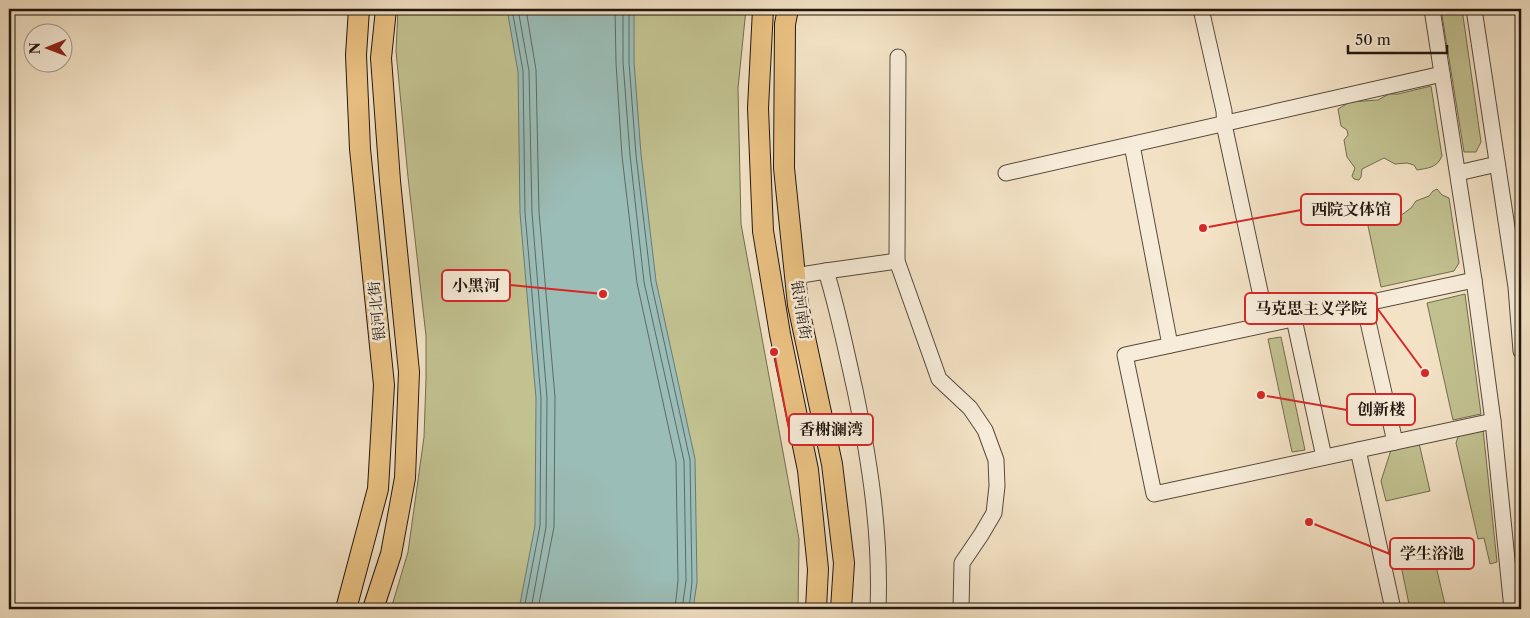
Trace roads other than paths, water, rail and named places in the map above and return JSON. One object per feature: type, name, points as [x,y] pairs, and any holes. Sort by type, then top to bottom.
[{"type":"main road","name":"银河北街","points":[[346,609],[378,489],[384,385],[360,149],[356,55],[359,9]]},
{"type":"main road","name":"银河北街","points":[[373,609],[391,554],[404,478],[410,372],[390,181],[381,58],[386,9]]},
{"type":"main road","name":"银河南街","points":[[762,9],[758,108],[763,231],[780,334],[808,470],[818,569],[816,609]]},
{"type":"main road","name":"银河南街","points":[[788,9],[786,24],[784,168],[798,305],[833,472],[844,563],[841,609]]},
{"type":"street","points":[[1202,9],[1267,324]]},
{"type":"street","points":[[1432,9],[1474,280],[1493,421],[1512,609]]},
{"type":"street","points":[[1474,9],[1516,287],[1521,351]]},
{"type":"street","points":[[898,57],[897,261],[939,380],[970,408],[985,430],[996,460],[997,486],[994,513],[962,563],[961,609]]},
{"type":"street","points":[[1006,174],[1442,74]]},
{"type":"street","points":[[1132,145],[1170,345]]},
{"type":"street","points":[[1458,173],[1497,164]]},
{"type":"street","points":[[795,276],[897,261]]},
{"type":"street","points":[[826,271],[838,312],[862,423],[876,511],[878,609]]},
{"type":"street","points":[[1474,280],[1125,355],[1154,494],[1493,421]]},
{"type":"street","points":[[1364,304],[1395,442]]},
{"type":"street","points":[[1294,319],[1324,457]]},
{"type":"street","points":[[1358,450],[1393,609]]},
{"type":"water","points":[[507,9],[634,9],[634,62],[641,154],[656,281],[695,459],[697,582],[693,609],[519,609],[535,526],[536,398],[520,213],[518,72]]},
{"type":"place","name":"西院文体馆","points":[[1203,228]]},
{"type":"place","name":"小黑河","points":[[603,294]]},
{"type":"place","name":"香榭澜湾","points":[[774,352]]},
{"type":"place","name":"马克思主义学院","points":[[1425,373]]},
{"type":"place","name":"创新楼","points":[[1261,395]]},
{"type":"place","name":"学生浴池","points":[[1309,522]]}]
